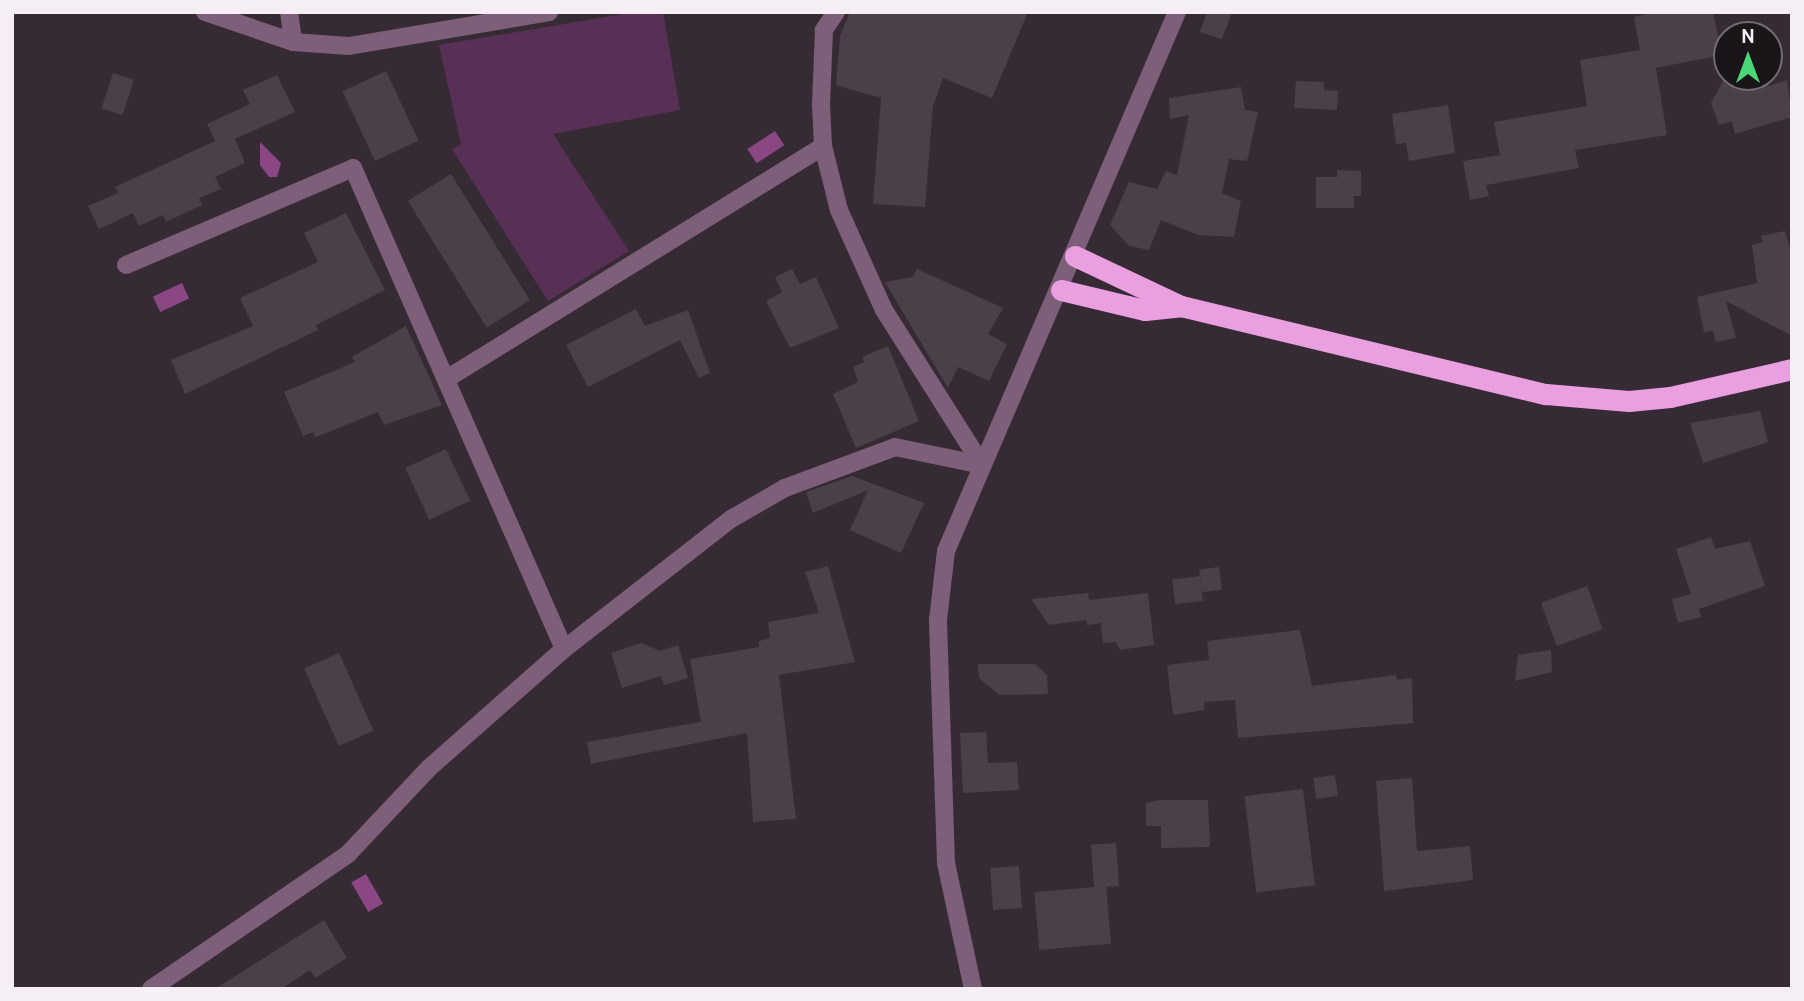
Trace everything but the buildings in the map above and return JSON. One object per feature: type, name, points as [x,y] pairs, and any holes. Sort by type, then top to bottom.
[{"type":"highway","points":[[1074,256],[1181,306],[1506,385],[1588,400],[1670,397],[1792,369]]},
{"type":"highway","points":[[1060,290],[1145,310],[1181,306]]},
{"type":"street","points":[[205,12],[293,42],[349,46],[549,12]]},
{"type":"street","points":[[289,12],[293,42]]},
{"type":"street","points":[[836,12],[824,30],[824,146],[839,210],[884,310],[982,466]]},
{"type":"street","points":[[973,989],[946,863],[938,620],[946,551],[1177,12]]},
{"type":"street","points":[[448,378],[824,146]]},
{"type":"street","points":[[126,265],[353,168],[448,378],[565,649]]},
{"type":"street","points":[[151,989],[348,854],[429,768],[565,649],[731,519],[785,488],[895,447],[982,466]]},
{"type":"shaded area","points":[[635,12],[663,12],[680,110],[553,134],[629,251],[548,301],[452,149],[461,144],[439,45]]},
{"type":"shaded area","points":[[775,131],[784,145],[757,163],[747,149]]},
{"type":"shaded area","points":[[260,142],[281,163],[277,177],[269,177],[260,165]]},
{"type":"shaded area","points":[[182,283],[189,298],[160,312],[153,297]]},
{"type":"shaded area","points":[[366,874],[383,903],[368,912],[351,882]]}]
